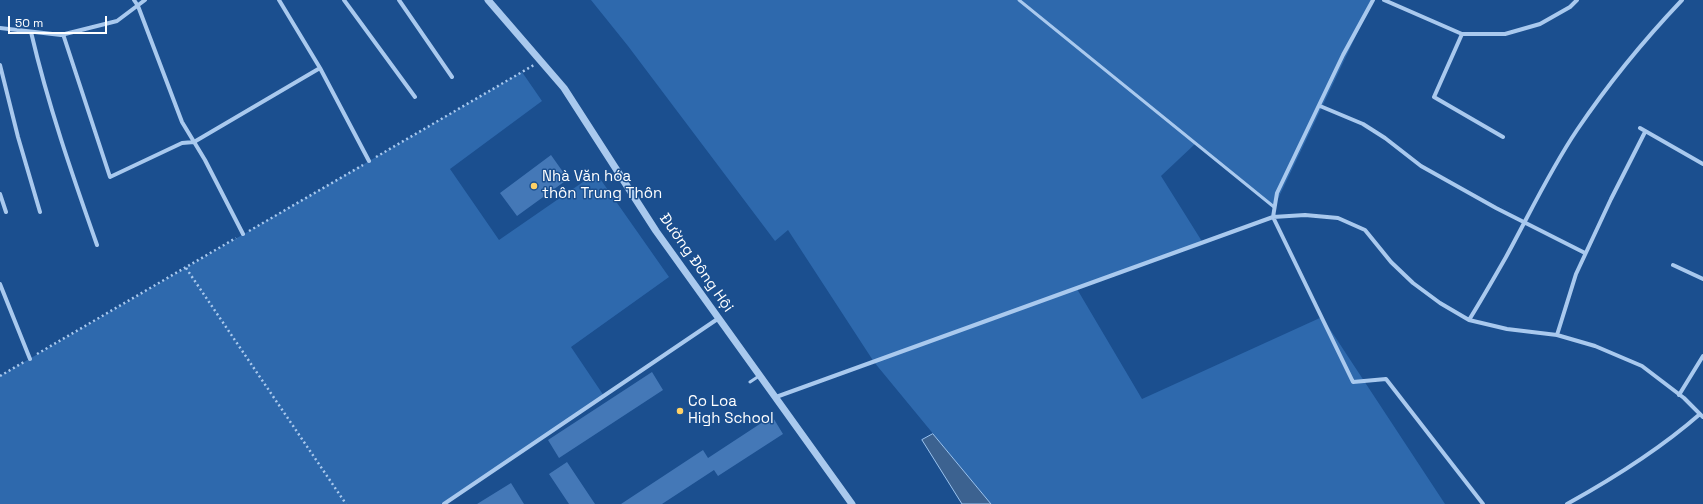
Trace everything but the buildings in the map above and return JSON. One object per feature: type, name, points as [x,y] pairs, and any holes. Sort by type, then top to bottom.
[{"type":"street","points":[[134,0],[138,6],[182,122],[205,160],[243,234]]},
{"type":"street","points":[[0,28],[63,34],[117,21],[145,0]]},
{"type":"street","points":[[280,0],[320,68],[369,161]]},
{"type":"street","points":[[344,0],[416,97]]},
{"type":"street","points":[[399,0],[452,77]]},
{"type":"street","name":"Đường Đông Hội","points":[[488,0],[564,88],[656,231],[852,504]]},
{"type":"street","points":[[1373,0],[1344,55],[1277,193],[1273,217],[1353,382],[1386,379],[1483,504]]},
{"type":"street","points":[[1384,0],[1462,34],[1504,34],[1540,24],[1570,6],[1577,0]]},
{"type":"street","points":[[1469,320],[1524,224],[1540,191],[1577,130],[1619,73],[1660,23],[1682,0]]},
{"type":"street","points":[[31,32],[43,83],[62,145],[97,245]]},
{"type":"street","points":[[63,34],[110,177],[182,143],[194,142],[320,68]]},
{"type":"street","points":[[1462,34],[1434,97],[1503,137]]},
{"type":"street","points":[[0,65],[18,137],[40,212]]},
{"type":"street","points":[[1320,106],[1363,124],[1385,138],[1421,166],[1524,224],[1586,253]]},
{"type":"street","points":[[1640,128],[1703,164]]},
{"type":"street","points":[[1557,335],[1576,274],[1645,132]]},
{"type":"street","points":[[0,194],[6,212]]},
{"type":"street","points":[[776,398],[1273,217],[1305,216],[1338,218],[1365,230],[1391,262],[1413,283],[1440,303],[1469,320],[1507,329],[1557,335],[1595,346],[1642,366],[1702,415],[1614,478],[1568,504]]},
{"type":"street","points":[[1673,265],[1703,279]]},
{"type":"street","points":[[0,284],[30,359]]},
{"type":"street","points":[[444,504],[719,318]]},
{"type":"street","points":[[1679,395],[1703,356]]},
{"type":"lane","points":[[1018,0],[1274,207]]},
{"type":"lane","points":[[750,382],[760,375]]},
{"type":"path","points":[[0,376],[541,61]]},
{"type":"path","points":[[186,268],[346,504]]},
{"type":"shaded area","points":[[591,0],[1373,0],[1274,207],[1195,144],[1161,176],[1203,243],[1077,289],[1142,399],[1322,317],[1445,504],[991,504],[874,362],[788,230],[775,241],[628,46]]},
{"type":"shaded area","points":[[522,72],[542,101],[450,169],[499,240],[596,173],[669,277],[571,347],[604,396],[441,504],[0,504],[0,376]]},
{"type":"shaded area","points":[[933,434],[991,504],[962,504],[922,440]]},
{"type":"place","name":"Nhà Văn hóa thôn Trung Thôn","points":[[534,186]]},
{"type":"place","name":"Co Loa High School","points":[[680,411]]}]
